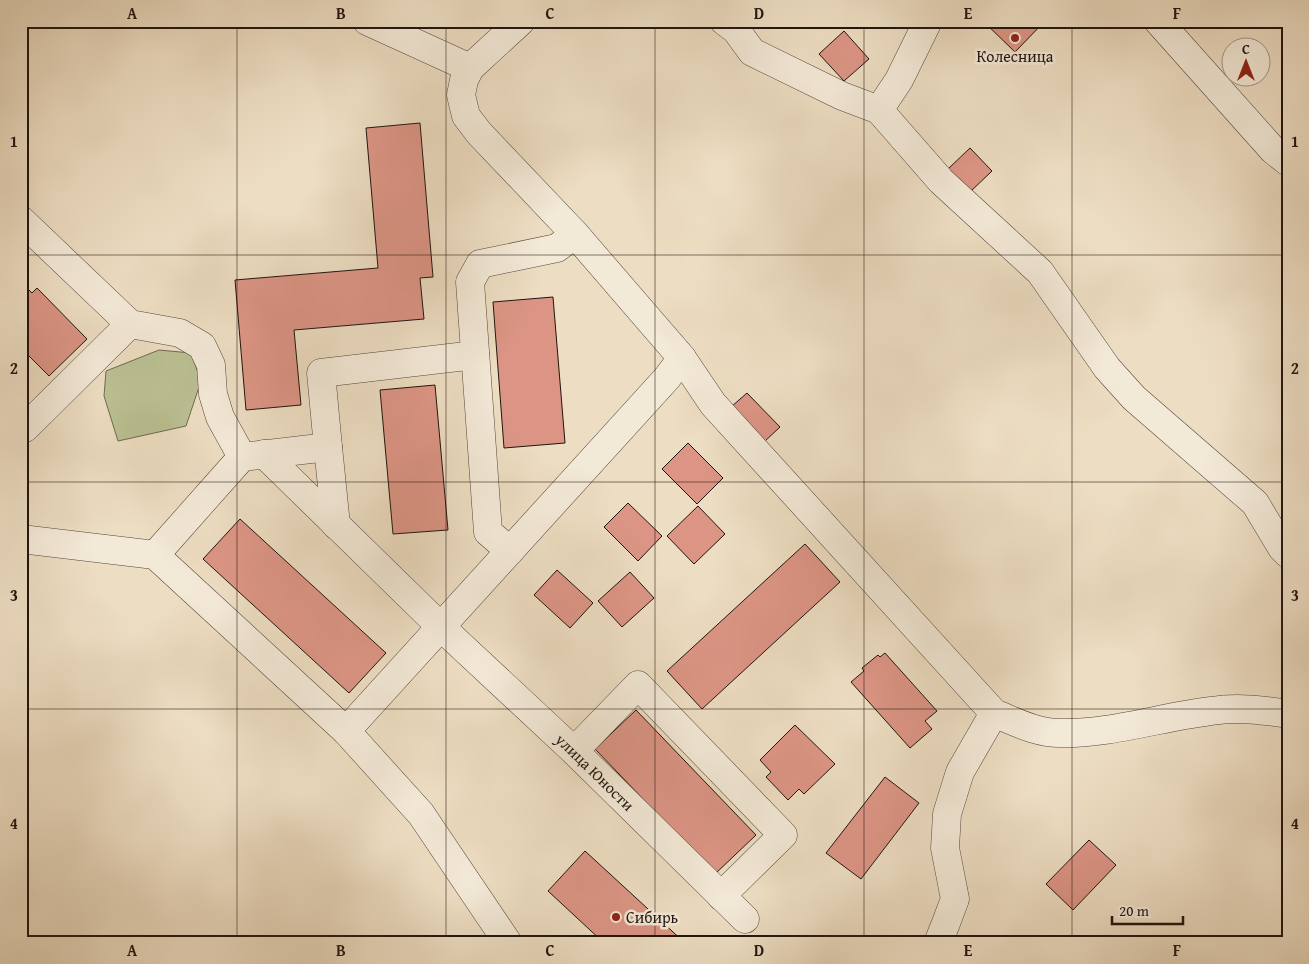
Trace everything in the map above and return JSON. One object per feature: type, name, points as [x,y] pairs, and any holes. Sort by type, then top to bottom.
[{"type":"street","points":[[367,21],[470,68]]},
{"type":"street","points":[[522,21],[470,68],[464,80],[461,95],[466,116],[479,133],[575,234],[682,358],[713,404],[994,713],[1030,728],[1059,733],[1106,730],[1212,710],[1256,709],[1288,714]]},
{"type":"street","points":[[724,21],[736,30],[752,52],[842,96],[879,110],[941,181],[1040,272],[1107,368],[1134,398],[1255,503],[1282,548],[1288,554]]},
{"type":"street","points":[[879,110],[899,80],[928,21]]},
{"type":"street","points":[[1158,21],[1274,150],[1288,162]]},
{"type":"street","points":[[21,220],[130,324],[23,432]]},
{"type":"street","points":[[510,551],[488,532],[470,282],[480,264],[557,248],[575,234]]},
{"type":"street","name":"улица Юности","points":[[130,324],[180,334],[202,346],[211,365],[213,394],[220,418],[253,456],[336,525],[441,627],[574,751],[745,919]]},
{"type":"street","points":[[336,525],[321,373],[475,355]]},
{"type":"street","points":[[346,731],[667,378],[682,358]]},
{"type":"street","points":[[155,556],[253,456],[328,447]]},
{"type":"street","points":[[21,539],[155,556],[346,731],[421,814],[508,943]]},
{"type":"street","points":[[574,751],[638,686],[783,835],[721,896]]},
{"type":"street","points":[[938,943],[954,899],[944,848],[947,814],[960,772],[994,713]]},
{"type":"green space","points":[[159,350],[191,353],[201,381],[186,426],[118,441],[104,396],[106,371]]},
{"type":"building","name":"Колесница","points":[[983,21],[1042,21],[1043,23],[1015,52]]},
{"type":"building","points":[[844,31],[869,59],[844,81],[819,54]]},
{"type":"building","points":[[420,123],[433,277],[420,278],[424,319],[294,330],[301,405],[246,410],[235,280],[378,268],[366,128]]},
{"type":"building","points":[[970,148],[992,171],[970,192],[948,169]]},
{"type":"building","points":[[21,282],[32,293],[37,288],[87,339],[49,376],[21,348]]},
{"type":"building","points":[[553,297],[565,443],[504,448],[493,302]]},
{"type":"building","points":[[435,385],[448,530],[393,534],[380,390]]},
{"type":"building","points":[[747,393],[780,427],[764,442],[731,407]]},
{"type":"building","points":[[688,443],[723,478],[697,504],[662,469]]},
{"type":"building","points":[[628,503],[662,536],[638,561],[604,527]]},
{"type":"building","points":[[698,506],[725,534],[694,564],[667,536]]},
{"type":"building","points":[[240,519],[386,653],[349,693],[203,559]]},
{"type":"building","points":[[805,544],[840,582],[702,709],[667,671]]},
{"type":"building","points":[[557,570],[593,603],[570,628],[534,595]]},
{"type":"building","points":[[630,572],[654,598],[622,627],[598,601]]},
{"type":"building","points":[[885,653],[937,711],[925,721],[932,729],[910,748],[851,682],[864,671],[862,668],[878,655],[880,657]]},
{"type":"building","points":[[636,710],[756,835],[715,874],[595,749]]},
{"type":"building","points":[[795,725],[835,764],[804,794],[799,789],[788,800],[766,777],[771,772],[760,760]]},
{"type":"building","points":[[885,777],[919,803],[861,879],[826,853]]},
{"type":"building","points":[[1089,840],[1116,865],[1073,910],[1046,884]]},
{"type":"building","name":"Сибирь","points":[[585,851],[685,943],[604,943],[548,891]]},
{"type":"building","points":[[978,938],[979,943],[957,943],[957,941]]},
{"type":"place","name":"Колесница","points":[[1015,38]]},
{"type":"place","name":"Сибирь","points":[[616,917]]}]
